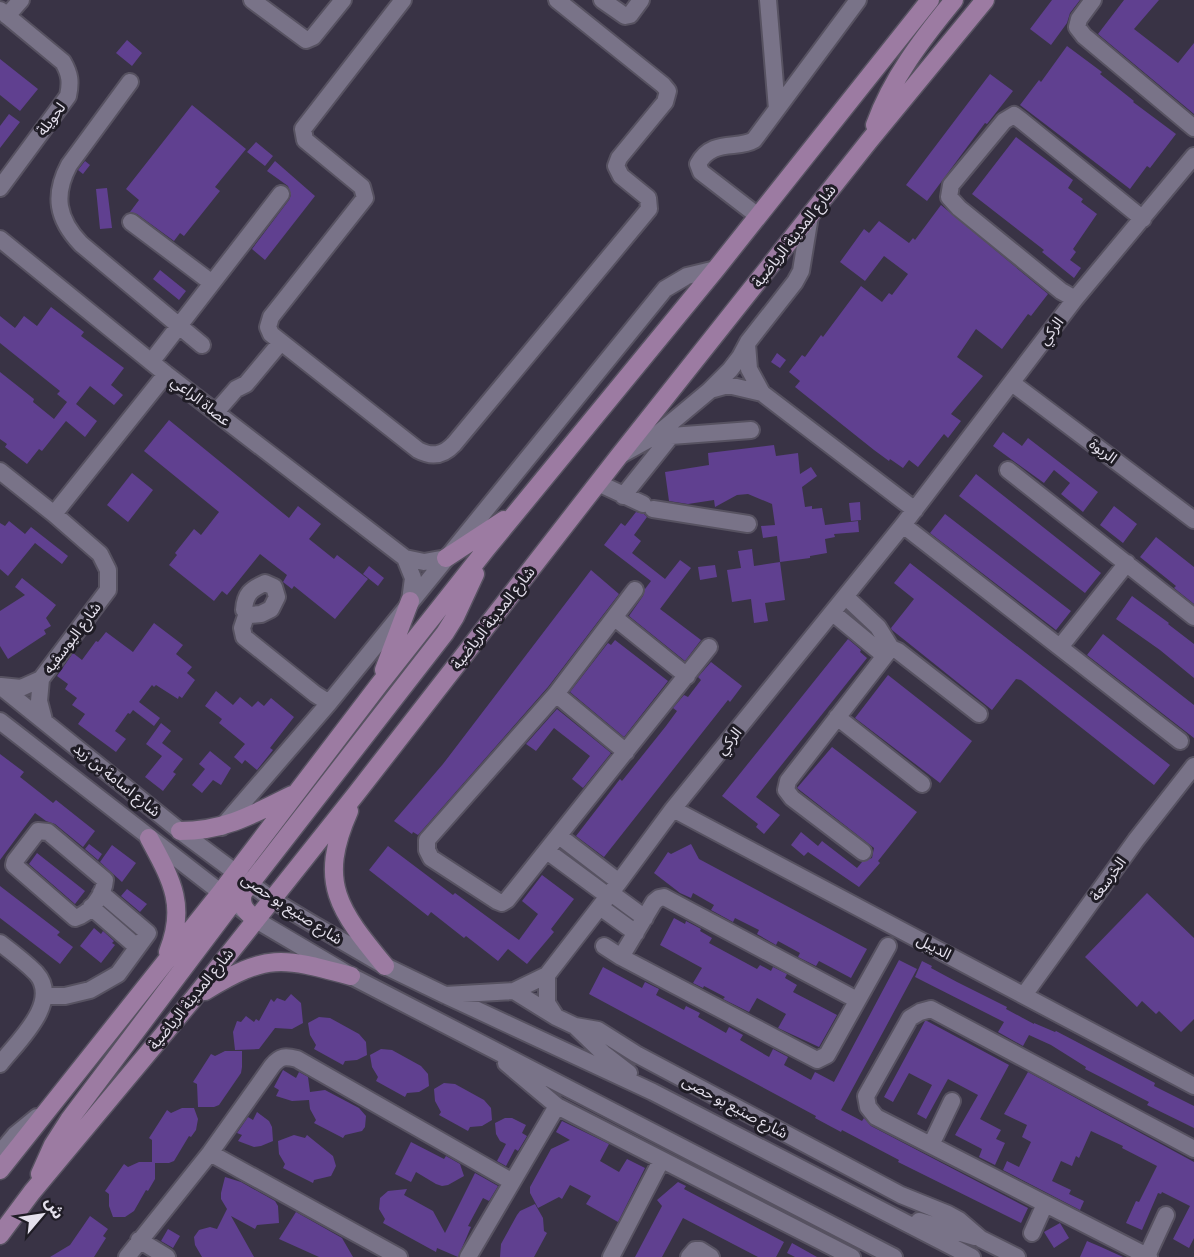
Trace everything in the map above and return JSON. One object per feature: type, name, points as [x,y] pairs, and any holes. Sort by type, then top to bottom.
[{"type":"main road","points":[[0,1170],[162,967],[227,897],[243,886],[236,872],[378,686],[487,548],[716,269],[930,0]]},
{"type":"main road","points":[[869,141],[879,113],[907,61],[954,0]]},
{"type":"main road","name":"شارع المدينة الرياضية","points":[[0,1235],[32,1192],[193,999],[619,456],[984,0]]},
{"type":"main road","points":[[446,558],[520,509]]},
{"type":"main road","points":[[255,920],[247,912],[242,902],[243,893],[445,633],[459,609],[487,548]]},
{"type":"main road","points":[[378,686],[410,602]]},
{"type":"main road","points":[[180,831],[222,827],[297,793]]},
{"type":"main road","points":[[356,794],[337,843],[333,864],[335,886],[346,915],[385,966]]},
{"type":"main road","points":[[149,838],[170,879],[177,908],[176,927],[162,967]]},
{"type":"main road","points":[[32,1192],[59,1135],[227,897]]},
{"type":"main road","points":[[193,999],[240,971],[267,962],[298,962],[351,976]]},
{"type":"street","points":[[3,7],[21,0]]},
{"type":"street","points":[[252,0],[306,40],[314,37],[343,0]]},
{"type":"street","points":[[403,0],[303,129],[304,140],[362,187],[365,198],[269,320],[269,330],[281,342],[418,450],[429,454],[440,454],[453,444],[647,213],[650,205],[648,198],[621,176],[616,166],[619,158],[665,102],[668,91],[557,0]]},
{"type":"street","points":[[602,0],[625,16],[630,15],[641,0]]},
{"type":"street","points":[[768,0],[777,109]]},
{"type":"street","points":[[758,216],[701,172],[699,164],[701,158],[727,144],[749,143],[754,140],[858,0]]},
{"type":"street","points":[[1094,0],[1079,19],[1077,27],[1084,36],[1194,128]]},
{"type":"street","name":"لحويلة","points":[[2,180],[69,96],[71,84],[69,73],[63,62],[3,7]]},
{"type":"street","points":[[130,82],[69,165],[63,177],[59,192],[63,220],[71,234],[81,244],[202,345]]},
{"type":"street","points":[[1075,299],[1061,291],[959,208],[949,197],[951,185],[1004,121],[1014,115],[1023,121],[1143,219]]},
{"type":"street","name":"الركي","points":[[514,991],[547,975],[610,895],[673,809],[915,510],[1075,299],[1194,156]]},
{"type":"street","points":[[151,362],[281,195]]},
{"type":"street","points":[[619,456],[655,436],[709,391],[735,363],[801,271],[810,216]]},
{"type":"street","points":[[131,222],[212,283]]},
{"type":"street","name":"عصاة الراعي","points":[[0,239],[166,374],[405,558]]},
{"type":"street","points":[[222,827],[329,703],[665,289],[687,276],[716,269]]},
{"type":"street","points":[[221,416],[244,395],[246,384],[281,342]]},
{"type":"street","points":[[748,342],[749,369],[762,393],[915,510]]},
{"type":"street","points":[[54,514],[166,374]]},
{"type":"street","name":"الربوة","points":[[1012,383],[1194,520]]},
{"type":"street","points":[[709,391],[728,385],[762,393]]},
{"type":"street","points":[[623,496],[671,436],[751,430]]},
{"type":"street","points":[[1008,470],[1194,617]]},
{"type":"street","name":"شارع اليوسفيه","points":[[0,471],[100,554],[108,570],[108,590],[42,679],[39,701],[44,720]]},
{"type":"street","points":[[598,483],[648,507],[748,524]]},
{"type":"street","points":[[903,525],[1180,741]]},
{"type":"street","points":[[405,558],[424,562],[446,558]]},
{"type":"street","points":[[405,558],[413,578],[410,602]]},
{"type":"street","points":[[1060,647],[1127,563]]},
{"type":"street","points":[[635,590],[556,694],[427,840],[427,850],[431,858],[502,903],[507,900],[709,648]]},
{"type":"street","points":[[846,597],[878,627],[888,652]]},
{"type":"street","points":[[247,613],[242,628],[244,637],[329,703]]},
{"type":"street","points":[[833,613],[888,652],[898,651],[979,714]]},
{"type":"street","points":[[615,618],[687,676]]},
{"type":"street","points":[[863,852],[792,798],[786,790],[788,780],[888,652]]},
{"type":"street","name":"شارع اليوسفيه","points":[[0,686],[21,688],[42,679]]},
{"type":"street","name":"شارع اسامة بن زيد","points":[[0,686],[180,831],[236,872]]},
{"type":"street","points":[[556,694],[626,752]]},
{"type":"street","points":[[837,717],[922,783]]},
{"type":"street","name":"شارع اسامة بن زيد","points":[[0,721],[227,897]]},
{"type":"street","name":"الخرسعة","points":[[1024,995],[1136,840],[1194,765]]},
{"type":"street","name":"الديبل","points":[[673,809],[1024,995],[1191,1078]]},
{"type":"street","points":[[38,831],[48,832],[105,880],[101,893],[82,916],[75,918],[8,869],[38,831]]},
{"type":"street","points":[[559,836],[610,895],[636,933]]},
{"type":"street","points":[[547,851],[645,918]]},
{"type":"street","name":"شارع صنيع بو حصى","points":[[236,872],[271,899],[385,966],[653,1092],[972,1257]]},
{"type":"street","points":[[44,996],[66,996],[90,990],[118,974],[148,933],[101,893]]},
{"type":"street","name":"شارع صنيع بو حصى","points":[[227,897],[255,920],[351,976],[894,1257]]},
{"type":"street","points":[[621,957],[659,898],[669,898],[857,1000]]},
{"type":"street","points":[[91,907],[137,947]]},
{"type":"street","points":[[0,942],[37,974],[42,983],[44,996],[38,1016],[0,1064]]},
{"type":"street","points":[[604,946],[817,1060],[827,1055],[888,946]]},
{"type":"street","points":[[547,975],[547,1003],[556,1017]]},
{"type":"street","name":"شارع صنيع بو حصى","points":[[445,995],[514,991],[556,1017],[576,1026],[598,1030],[636,1054],[900,1195],[958,1220],[981,1239],[1018,1257]]},
{"type":"street","points":[[1166,1215],[1148,1256],[876,1117],[868,1107],[866,1096],[910,1018],[931,1009],[1194,1149]]},
{"type":"street","points":[[576,1026],[603,1053],[653,1092]]},
{"type":"street","name":"شارع صنيع بو حصى","points":[[483,1043],[557,1106],[852,1257]]},
{"type":"street","points":[[127,1257],[210,1153],[272,1066],[285,1056],[297,1059],[511,1181]]},
{"type":"street","points":[[931,1145],[952,1101]]},
{"type":"street","points":[[468,1257],[557,1106]]},
{"type":"street","points":[[0,1153],[15,1135],[48,1109]]},
{"type":"street","points":[[210,1153],[399,1257]]},
{"type":"street","points":[[610,1257],[661,1161]]},
{"type":"street","points":[[1018,1257],[1045,1204]]},
{"type":"street","points":[[887,1212],[981,1239]]},
{"type":"street","points":[[139,1240],[167,1257]]},
{"type":"street","points":[[689,1257],[695,1250],[700,1250],[711,1257]]},
{"type":"building","points":[[1052,0],[1080,0],[1051,45],[1030,29]]},
{"type":"building","points":[[1124,0],[1159,0],[1134,29],[1178,63],[1194,43],[1194,114],[1098,34]]},
{"type":"building","points":[[127,40],[142,53],[132,66],[116,53]]},
{"type":"building","points":[[1067,46],[1102,72],[1100,74],[1133,102],[1176,134],[1150,168],[1147,166],[1130,189],[1020,105],[1039,80],[1041,82]]},
{"type":"building","points":[[0,59],[38,89],[20,111],[0,95]]},
{"type":"building","points":[[990,74],[1013,91],[987,124],[985,123],[927,201],[906,185]]},
{"type":"building","points":[[192,105],[246,149],[215,187],[220,191],[184,236],[180,233],[174,241],[137,214],[130,212],[139,200],[126,189]]},
{"type":"building","points":[[9,114],[20,122],[0,148],[0,126]]},
{"type":"building","points":[[1016,137],[1073,180],[1068,188],[1083,199],[1081,202],[1097,214],[1073,249],[1076,252],[1070,260],[1081,268],[1074,278],[1042,252],[1044,250],[972,194]]},
{"type":"building","points":[[256,142],[273,156],[265,166],[247,152]]},
{"type":"building","points":[[85,161],[90,165],[83,174],[78,170]]},
{"type":"building","points":[[275,161],[315,196],[265,260],[252,249],[291,195],[288,186],[267,171]]},
{"type":"building","points":[[107,188],[112,228],[100,229],[96,189]]},
{"type":"building","points":[[941,205],[1048,294],[1031,316],[1028,314],[1002,349],[976,329],[957,357],[983,376],[951,414],[961,421],[948,438],[944,434],[918,467],[909,460],[903,468],[874,450],[795,387],[800,381],[789,372],[802,355],[805,357],[821,335],[823,337],[861,286],[882,302],[889,293],[892,295],[908,274],[884,256],[865,281],[840,262],[864,229],[869,233],[879,221],[909,243],[913,238],[915,240]]},
{"type":"building","points":[[160,270],[186,291],[179,300],[153,279]]},
{"type":"building","points":[[51,307],[84,332],[81,336],[124,368],[111,385],[123,395],[114,405],[90,386],[76,404],[97,421],[85,437],[66,421],[42,451],[39,449],[27,464],[5,447],[7,444],[0,439],[0,372],[34,399],[33,402],[54,419],[67,402],[57,394],[60,391],[0,343],[0,316],[15,328],[24,316],[37,326]]},
{"type":"building","points":[[777,353],[786,360],[780,368],[771,362]]},
{"type":"building","points":[[169,420],[289,518],[298,506],[321,524],[309,539],[334,559],[337,555],[368,579],[335,619],[294,586],[292,589],[283,582],[287,575],[260,554],[227,595],[222,591],[214,601],[169,565],[177,555],[175,553],[194,529],[201,535],[219,512],[144,451]]},
{"type":"building","points":[[1003,432],[1022,446],[1028,438],[1098,492],[1083,512],[1061,494],[1070,483],[1054,470],[1044,483],[993,446]]},
{"type":"building","points":[[774,445],[776,456],[798,453],[800,474],[811,467],[817,476],[802,487],[805,507],[822,508],[825,525],[858,521],[859,532],[834,534],[835,537],[825,539],[827,553],[780,562],[777,536],[763,538],[761,526],[775,525],[772,504],[748,494],[737,495],[715,507],[714,500],[688,504],[669,501],[665,472],[709,465],[708,453]]},
{"type":"building","points":[[132,473],[153,490],[128,522],[107,505]]},
{"type":"building","points":[[976,474],[1101,573],[1085,593],[959,496]]},
{"type":"building","points":[[860,502],[861,520],[851,521],[849,503]]},
{"type":"building","points":[[1114,506],[1137,524],[1123,543],[1100,525]]},
{"type":"building","points":[[636,512],[647,517],[634,535],[641,541],[632,553],[665,579],[680,560],[691,568],[660,609],[701,640],[685,661],[629,616],[651,581],[604,545],[621,523],[625,526]]},
{"type":"building","points":[[945,514],[1071,611],[1056,630],[930,533]]},
{"type":"building","points":[[9,521],[25,534],[31,527],[68,556],[62,564],[35,543],[8,576],[0,569],[0,523],[5,526]]},
{"type":"building","points":[[1156,537],[1194,567],[1194,604],[1140,557]]},
{"type":"building","points":[[752,549],[754,566],[780,562],[785,600],[765,603],[768,621],[754,623],[751,599],[732,602],[727,570],[741,568],[738,551]]},
{"type":"building","points":[[910,563],[1170,765],[1154,785],[1021,680],[1016,679],[992,710],[892,630],[891,628],[914,599],[894,583]]},
{"type":"building","points":[[715,565],[717,577],[700,580],[698,567]]},
{"type":"building","points":[[369,566],[384,578],[378,586],[363,574]]},
{"type":"building","points":[[591,570],[619,594],[548,687],[418,835],[413,832],[412,834],[394,821],[443,764]]},
{"type":"building","points":[[22,578],[56,605],[46,618],[51,626],[44,630],[46,634],[8,659],[0,646],[0,611],[25,595],[15,587]]},
{"type":"building","points":[[1132,596],[1194,644],[1194,678],[1160,650],[1116,619]]},
{"type":"building","points":[[154,623],[183,645],[176,654],[192,667],[187,673],[195,680],[182,698],[179,696],[178,699],[156,685],[154,687],[152,685],[139,702],[160,718],[154,726],[133,710],[130,714],[128,713],[115,731],[126,739],[116,752],[78,724],[85,714],[72,705],[77,698],[65,689],[68,684],[57,676],[73,653],[82,660],[106,632],[133,652]]},
{"type":"building","points":[[1103,634],[1194,705],[1194,738],[1087,655]]},
{"type":"building","points":[[848,639],[867,658],[756,797],[780,815],[764,834],[756,827],[758,824],[722,796]]},
{"type":"building","points":[[615,640],[668,681],[624,737],[570,692],[608,643],[611,645]]},
{"type":"building","points":[[711,662],[742,686],[730,702],[728,700],[604,857],[576,836],[620,779],[622,781],[666,726],[677,711],[673,708],[684,695],[688,697],[701,680],[698,677]]},
{"type":"building","points":[[888,675],[972,741],[940,783],[855,718]]},
{"type":"building","points":[[216,691],[233,705],[240,697],[252,707],[258,701],[264,706],[271,698],[294,717],[270,748],[273,750],[257,770],[245,760],[242,764],[234,757],[245,744],[219,723],[222,719],[205,706]]},
{"type":"building","points":[[557,709],[611,753],[583,788],[572,779],[590,756],[554,728],[536,751],[526,744]]},
{"type":"building","points":[[161,723],[171,731],[162,743],[183,759],[173,772],[176,774],[163,791],[145,777],[162,756],[146,744]]},
{"type":"building","points":[[832,747],[917,812],[878,861],[880,863],[859,887],[808,852],[804,856],[791,845],[801,832],[818,846],[822,841],[857,868],[862,862],[872,858],[874,848],[797,788]]},
{"type":"building","points":[[210,751],[231,768],[221,785],[213,780],[202,793],[192,785],[205,769],[199,764]]},
{"type":"building","points":[[0,754],[24,772],[20,777],[53,803],[56,800],[95,831],[83,847],[55,824],[35,813],[0,860]]},
{"type":"building","points":[[89,844],[102,854],[98,860],[85,849]]},
{"type":"building","points":[[691,844],[699,859],[867,949],[851,978],[819,961],[816,966],[798,957],[800,953],[778,941],[776,945],[757,934],[759,930],[735,918],[733,922],[711,910],[714,905],[693,893],[691,898],[680,893],[654,873],[668,852],[671,854]]},
{"type":"building","points":[[112,845],[136,863],[122,882],[100,862]]},
{"type":"building","points":[[388,846],[453,895],[455,893],[519,940],[538,914],[522,901],[542,875],[574,899],[551,929],[554,932],[527,964],[508,949],[498,961],[431,912],[428,916],[369,870]]},
{"type":"building","points":[[37,853],[85,891],[75,904],[29,864]]},
{"type":"building","points":[[0,886],[60,932],[57,935],[73,947],[60,964],[0,918]]},
{"type":"building","points":[[127,889],[147,904],[140,912],[121,896]]},
{"type":"building","points":[[1147,893],[1194,938],[1194,1019],[1181,1032],[1159,1011],[1156,1014],[1142,1001],[1137,1007],[1085,957]]},
{"type":"building","points":[[674,918],[701,929],[700,931],[712,938],[709,943],[757,969],[760,965],[771,971],[773,967],[787,974],[785,978],[797,985],[793,992],[837,1015],[819,1047],[778,1028],[786,1014],[757,998],[749,1012],[704,986],[703,988],[693,983],[702,968],[660,945]]},
{"type":"building","points":[[94,928],[101,934],[103,931],[114,941],[112,943],[115,945],[101,963],[80,946]]},
{"type":"building","points":[[899,960],[917,969],[841,1110],[862,1121],[864,1118],[871,1126],[1028,1208],[1021,1223],[898,1162],[899,1160],[842,1130],[841,1132],[815,1118],[816,1116],[589,994],[603,967],[642,988],[645,982],[659,989],[656,995],[684,1010],[686,1006],[700,1013],[698,1017],[726,1033],[729,1027],[743,1035],[740,1040],[769,1057],[773,1049],[788,1057],[784,1065],[811,1080],[815,1072],[834,1082]]},
{"type":"building","points":[[922,961],[1034,1024],[1056,1031],[1194,1106],[1194,1128],[1147,1105],[1149,1102],[1085,1069],[1086,1067],[1051,1045],[1029,1035],[1023,1046],[998,1032],[1004,1022],[915,977]]},
{"type":"building","points":[[291,994],[301,1003],[303,1023],[292,1029],[275,1028],[259,1049],[235,1050],[233,1032],[237,1021],[241,1022],[246,1016],[254,1022],[256,1019],[259,1021],[271,999],[274,1002],[277,998],[285,1001]]},
{"type":"building","points":[[319,1017],[330,1018],[359,1034],[366,1042],[367,1055],[357,1060],[345,1061],[343,1065],[314,1049],[316,1045],[310,1035],[308,1023]]},
{"type":"building","points":[[925,1021],[1009,1065],[980,1119],[1001,1130],[996,1139],[1005,1143],[995,1165],[979,1157],[982,1149],[955,1135],[978,1095],[948,1079],[926,1119],[917,1114],[932,1085],[909,1073],[893,1102],[884,1097]]},
{"type":"building","points":[[381,1049],[392,1050],[421,1066],[428,1074],[429,1086],[419,1092],[407,1093],[405,1097],[376,1081],[378,1077],[372,1067],[370,1055]]},
{"type":"building","points":[[225,1051],[242,1051],[241,1073],[219,1105],[198,1107],[197,1084],[193,1082],[211,1054],[215,1056]]},
{"type":"building","points":[[283,1070],[296,1078],[299,1072],[308,1077],[310,1092],[325,1090],[359,1108],[366,1116],[365,1127],[362,1131],[345,1135],[343,1138],[314,1123],[316,1120],[310,1109],[309,1100],[292,1101],[276,1096],[279,1090],[274,1087]]},
{"type":"building","points":[[1028,1072],[1194,1162],[1194,1238],[1189,1248],[1173,1239],[1190,1206],[1162,1192],[1158,1193],[1142,1230],[1126,1223],[1157,1166],[1091,1131],[1079,1158],[1076,1156],[1072,1166],[1061,1161],[1052,1181],[1071,1190],[1069,1194],[1084,1201],[1080,1210],[1003,1170],[1007,1161],[1019,1167],[1031,1142],[1022,1137],[1027,1125],[1004,1114]]},
{"type":"building","points":[[444,1083],[455,1084],[484,1100],[491,1108],[492,1120],[482,1126],[470,1127],[468,1131],[439,1115],[441,1112],[435,1101],[434,1089]]},
{"type":"building","points":[[182,1108],[194,1108],[198,1119],[196,1130],[191,1137],[189,1136],[174,1161],[155,1163],[155,1179],[134,1211],[125,1217],[113,1217],[109,1206],[109,1194],[105,1191],[124,1164],[128,1167],[139,1162],[152,1162],[152,1140],[149,1138],[167,1110],[171,1113]]},
{"type":"building","points":[[257,1112],[269,1121],[273,1141],[254,1147],[238,1141],[242,1135],[237,1133],[248,1117],[253,1120]]},
{"type":"building","points":[[505,1118],[512,1118],[526,1125],[522,1133],[527,1136],[518,1151],[515,1149],[506,1166],[497,1161],[506,1144],[500,1141],[496,1134],[495,1123]]},
{"type":"building","points":[[562,1121],[609,1144],[600,1161],[619,1172],[627,1159],[645,1168],[618,1222],[586,1204],[591,1196],[570,1185],[562,1199],[559,1197],[538,1208],[530,1193],[530,1187],[551,1149],[570,1140],[556,1132]]},
{"type":"building","points":[[294,1135],[305,1138],[307,1135],[333,1156],[336,1166],[331,1176],[314,1180],[313,1183],[283,1168],[285,1164],[279,1154],[278,1141]]},
{"type":"building","points":[[411,1142],[444,1159],[446,1156],[460,1164],[464,1176],[442,1186],[416,1172],[411,1182],[395,1174]]},
{"type":"building","points":[[475,1173],[498,1186],[489,1201],[483,1198],[468,1226],[471,1227],[458,1257],[437,1248],[436,1252],[383,1223],[385,1219],[379,1209],[380,1198],[388,1191],[407,1189],[404,1195],[433,1211],[445,1233]]},
{"type":"building","points":[[225,1177],[241,1182],[275,1201],[278,1206],[279,1223],[257,1225],[255,1229],[231,1216],[254,1257],[202,1257],[195,1245],[194,1237],[199,1230],[210,1227],[217,1229],[227,1209],[221,1199]]},
{"type":"building","points":[[678,1182],[686,1186],[684,1189],[784,1242],[776,1257],[758,1257],[683,1218],[662,1257],[635,1257],[662,1206],[657,1200]]},
{"type":"building","points":[[535,1204],[543,1218],[544,1231],[547,1233],[534,1257],[500,1257],[501,1244],[517,1215],[520,1211]]},
{"type":"building","points":[[296,1212],[342,1238],[353,1257],[319,1257],[279,1239]]},
{"type":"building","points":[[90,1216],[108,1229],[103,1236],[106,1238],[94,1257],[50,1257],[70,1245]]},
{"type":"building","points":[[1060,1223],[1069,1238],[1054,1248],[1044,1232]]},
{"type":"building","points":[[168,1229],[180,1236],[173,1248],[161,1241]]},
{"type":"building","points":[[1087,1241],[1101,1247],[1123,1257],[1080,1257]]},
{"type":"building","points":[[792,1243],[817,1257],[795,1257],[787,1253]]}]
